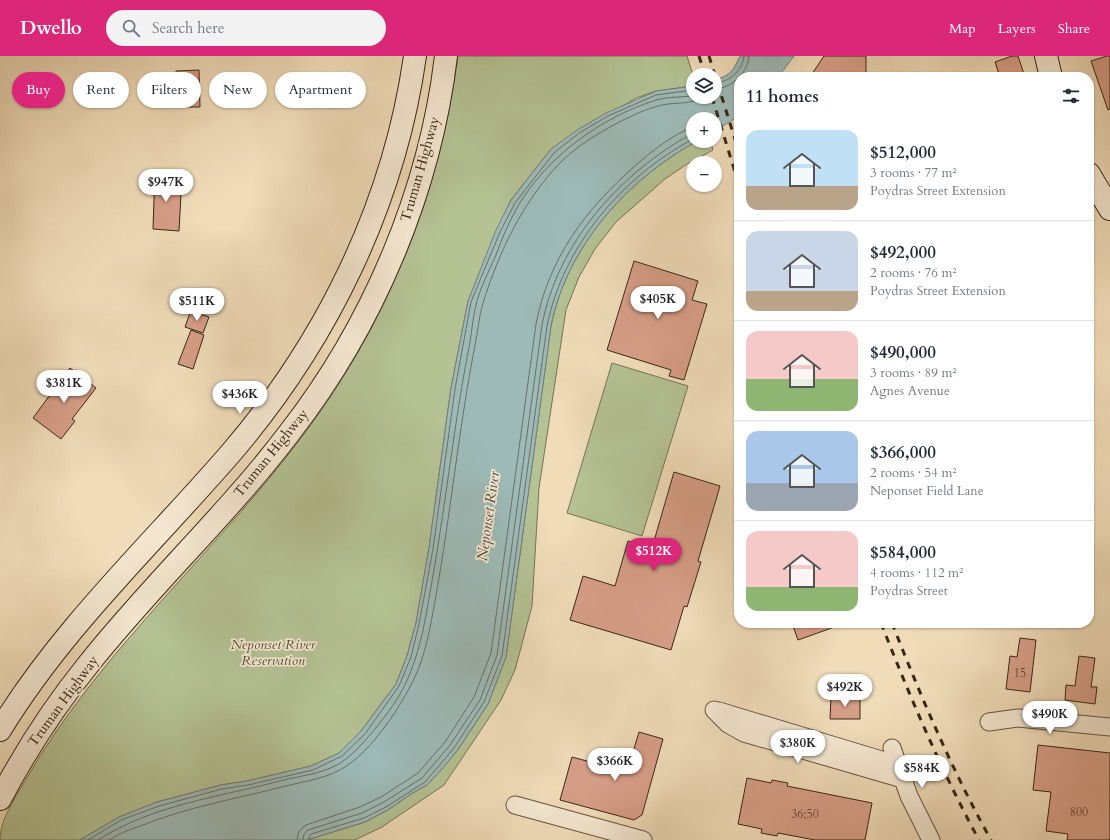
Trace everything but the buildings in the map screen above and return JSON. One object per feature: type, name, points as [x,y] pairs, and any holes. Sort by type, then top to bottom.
[{"type":"main road","name":"Truman Highway","points":[[0,730],[26,691],[62,643],[230,453],[274,400],[305,353],[333,305],[375,213],[402,125],[415,56]]},
{"type":"main road","name":"Truman Highway","points":[[0,799],[31,743],[86,666],[253,477],[300,419],[328,378],[360,324],[398,241],[420,179],[429,148],[441,91],[446,56]]},
{"type":"main road","points":[[1046,56],[1050,72]]},
{"type":"main road","points":[[1094,182],[1110,209]]},
{"type":"main road","points":[[274,400],[300,419]]},
{"type":"street","points":[[714,710],[901,772],[744,733],[728,724],[714,710]]},
{"type":"street","points":[[989,722],[1018,718],[1110,727]]},
{"type":"street","points":[[892,748],[917,812],[931,840]]},
{"type":"street","points":[[515,805],[643,840]]},
{"type":"green space","name":"Neponset River Reservation","points":[[458,56],[687,56],[691,68],[686,68],[686,87],[656,91],[636,98],[551,149],[511,200],[468,301],[451,388],[429,548],[416,623],[407,656],[396,684],[361,731],[339,753],[311,766],[247,781],[221,785],[157,802],[119,817],[80,840],[0,840],[2,825],[5,817],[17,795],[57,731],[92,683],[129,638],[247,505],[285,459],[320,412],[347,371],[371,329],[392,286],[410,242],[426,197],[450,104]]},
{"type":"green space","points":[[686,148],[712,148],[713,150],[702,156],[686,156],[686,165],[665,179],[616,222],[595,249],[579,277],[566,310],[539,488],[532,606],[515,670],[501,700],[444,785],[382,827],[355,840],[307,840],[365,822],[388,810],[427,785],[457,751],[488,704],[506,657],[551,326],[559,297],[571,269],[586,243],[604,218],[624,196],[647,175]]},
{"type":"green space","points":[[612,363],[688,386],[642,536],[567,513]]},
{"type":"water","name":"Neponset River","points":[[740,56],[794,56],[782,72],[734,72],[734,119],[722,127],[722,112],[686,112],[686,148],[647,175],[624,196],[604,218],[586,243],[571,269],[559,297],[551,326],[506,657],[488,704],[457,751],[443,768],[427,785],[388,810],[365,822],[307,840],[80,840],[119,817],[157,802],[221,785],[247,781],[311,766],[339,753],[361,731],[396,684],[407,656],[416,623],[429,548],[451,388],[468,301],[496,230],[511,200],[551,149],[577,130],[606,113],[656,91],[686,87],[686,104],[722,104],[722,77],[731,72]]},
{"type":"railway","points":[[699,56],[703,68]]},
{"type":"railway","points":[[709,56],[734,136]]},
{"type":"railway","points":[[714,104],[734,169]]},
{"type":"railway","points":[[883,628],[927,733],[965,814],[979,840]]},
{"type":"railway","points":[[894,628],[938,733],[963,787],[991,840]]}]
